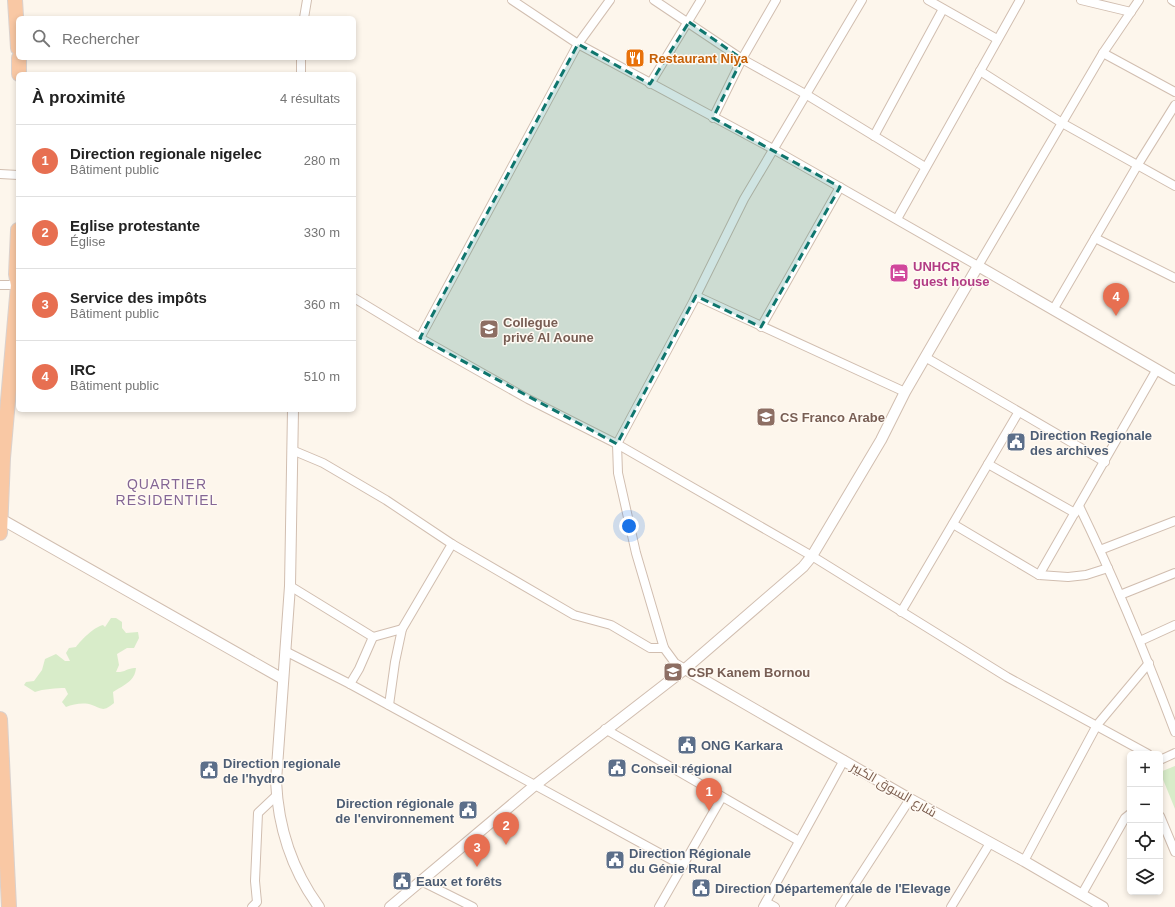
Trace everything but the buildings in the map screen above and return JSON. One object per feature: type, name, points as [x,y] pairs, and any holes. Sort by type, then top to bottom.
[{"type":"highway","points":[[15,0],[16,16]]},
{"type":"highway","points":[[18,60],[19,72]]},
{"type":"highway","points":[[0,419],[16,251]]},
{"type":"highway","points":[[0,526],[13,283]]},
{"type":"highway","points":[[0,719],[9,907]]},
{"type":"highway","points":[[0,890],[1,907]]},
{"type":"street","points":[[304,16],[307,0]]},
{"type":"street","points":[[512,0],[578,44],[773,149],[1175,380]]},
{"type":"street","points":[[420,338],[578,44],[610,0]]},
{"type":"street","points":[[654,0],[742,59],[807,95],[925,167]]},
{"type":"street","points":[[650,84],[701,0]]},
{"type":"street","points":[[713,118],[742,59],[776,0]]},
{"type":"street","points":[[685,669],[669,657],[664,648],[636,553],[618,473],[616,444],[696,296],[744,199],[862,0]]},
{"type":"street","points":[[928,0],[997,40]]},
{"type":"street","points":[[897,219],[1020,0]]},
{"type":"street","points":[[1081,0],[1131,12]]},
{"type":"street","points":[[390,907],[534,786],[685,669],[784,584],[812,556],[881,440],[905,392],[1102,52],[1139,0]]},
{"type":"street","points":[[874,136],[943,9]]},
{"type":"street","points":[[1102,52],[1175,92]]},
{"type":"street","points":[[301,60],[301,72]]},
{"type":"street","points":[[980,71],[1062,123],[1175,186]]},
{"type":"street","points":[[1052,310],[1137,166],[1175,105]]},
{"type":"street","points":[[0,174],[16,175]]},
{"type":"street","points":[[762,327],[840,187]]},
{"type":"street","points":[[1095,238],[1175,278]]},
{"type":"street","points":[[696,296],[905,392]]},
{"type":"street","points":[[356,299],[420,338],[528,399],[616,444],[812,556],[1007,676],[1143,751]]},
{"type":"street","points":[[925,357],[1018,413],[1105,462]]},
{"type":"street","points":[[1039,575],[1157,370]]},
{"type":"street","points":[[293,412],[290,586],[276,796],[287,847],[311,896],[319,907]]},
{"type":"street","points":[[901,612],[1018,413]]},
{"type":"street","points":[[292,450],[323,463],[386,500],[452,544],[574,615],[611,625],[650,648],[664,648]]},
{"type":"street","points":[[988,464],[1077,510],[1100,550],[1120,595],[1149,663],[1175,732]]},
{"type":"street","points":[[1100,550],[1175,521]]},
{"type":"street","points":[[953,524],[1039,575],[1068,577],[1086,575],[1108,568]]},
{"type":"street","points":[[0,526],[283,678]]},
{"type":"street","points":[[389,705],[395,662],[402,629],[452,544]]},
{"type":"street","points":[[1120,595],[1175,573]]},
{"type":"street","points":[[290,586],[373,637],[402,629]]},
{"type":"street","points":[[1140,641],[1175,625]]},
{"type":"street","points":[[350,684],[373,637]]},
{"type":"street","points":[[285,651],[389,705],[534,786],[683,866]]},
{"type":"street","points":[[1024,860],[1097,725],[1149,663]]},
{"type":"street","name":"شارع السوق الكبير","points":[[685,669],[910,799],[1024,860],[1082,894],[1092,904],[1103,907]]},
{"type":"street","points":[[606,729],[722,798],[799,841]]},
{"type":"street","points":[[1163,758],[1175,752]]},
{"type":"street","points":[[775,907],[765,905],[844,760]]},
{"type":"street","points":[[252,907],[257,902],[255,881],[258,813],[276,796]]},
{"type":"street","points":[[659,907],[722,798]]},
{"type":"street","points":[[840,907],[910,799]]},
{"type":"street","points":[[1082,894],[1127,817]]},
{"type":"street","points":[[1163,823],[1175,852]]},
{"type":"street","points":[[951,907],[990,843]]},
{"type":"street","points":[[421,881],[473,907]]},
{"type":"highlighted area","points":[[689,22],[742,59],[713,118],[840,187],[761,327],[696,296],[617,444],[420,338],[578,44],[650,84]]},
{"type":"green space","points":[[111,618],[116,618],[122,622],[122,628],[126,633],[138,632],[139,638],[134,648],[127,648],[117,654],[119,665],[116,672],[136,668],[134,676],[125,685],[113,692],[114,703],[105,709],[89,704],[76,704],[66,707],[62,702],[68,694],[65,688],[46,689],[35,692],[24,685],[26,682],[34,681],[42,670],[45,659],[56,654],[65,661],[70,661],[66,653],[69,648],[76,647],[84,637],[99,626],[103,625],[105,627]]},
{"type":"green space","points":[[1175,766],[1175,809],[1163,779],[1163,771]]},
{"type":"place","name":"Restaurant Niya","points":[[635,58]]},
{"type":"place","name":"UNHCR guest house","points":[[899,273]]},
{"type":"place","name":"IRC","points":[[1116,316]]},
{"type":"place","name":"Collegue privé Al Aoune","points":[[489,329]]},
{"type":"place","name":"CS Franco Arabe","points":[[766,417]]},
{"type":"place","name":"Direction Regionale des archives","points":[[1016,442]]},
{"type":"place","name":"CSP Kanem Bornou","points":[[673,672]]},
{"type":"place","name":"ONG Karkara","points":[[687,745]]},
{"type":"place","name":"Conseil régional","points":[[617,768]]},
{"type":"place","name":"Direction regionale de l'hydro","points":[[209,770]]},
{"type":"place","name":"Direction régionale de l'environnement","points":[[468,810]]},
{"type":"place","name":"Direction regionale nigelec","points":[[709,811]]},
{"type":"place","name":"Eglise protestante","points":[[506,845]]},
{"type":"place","name":"Direction Régionale du Génie Rural","points":[[615,860]]},
{"type":"place","name":"Service des impôts","points":[[477,867]]},
{"type":"place","name":"Eaux et forêts","points":[[402,881]]},
{"type":"place","name":"Direction Départementale de l'Elevage","points":[[701,888]]},
{"type":"district","name":"QUARTIER RESIDENTIEL","points":[[167,492]]}]
